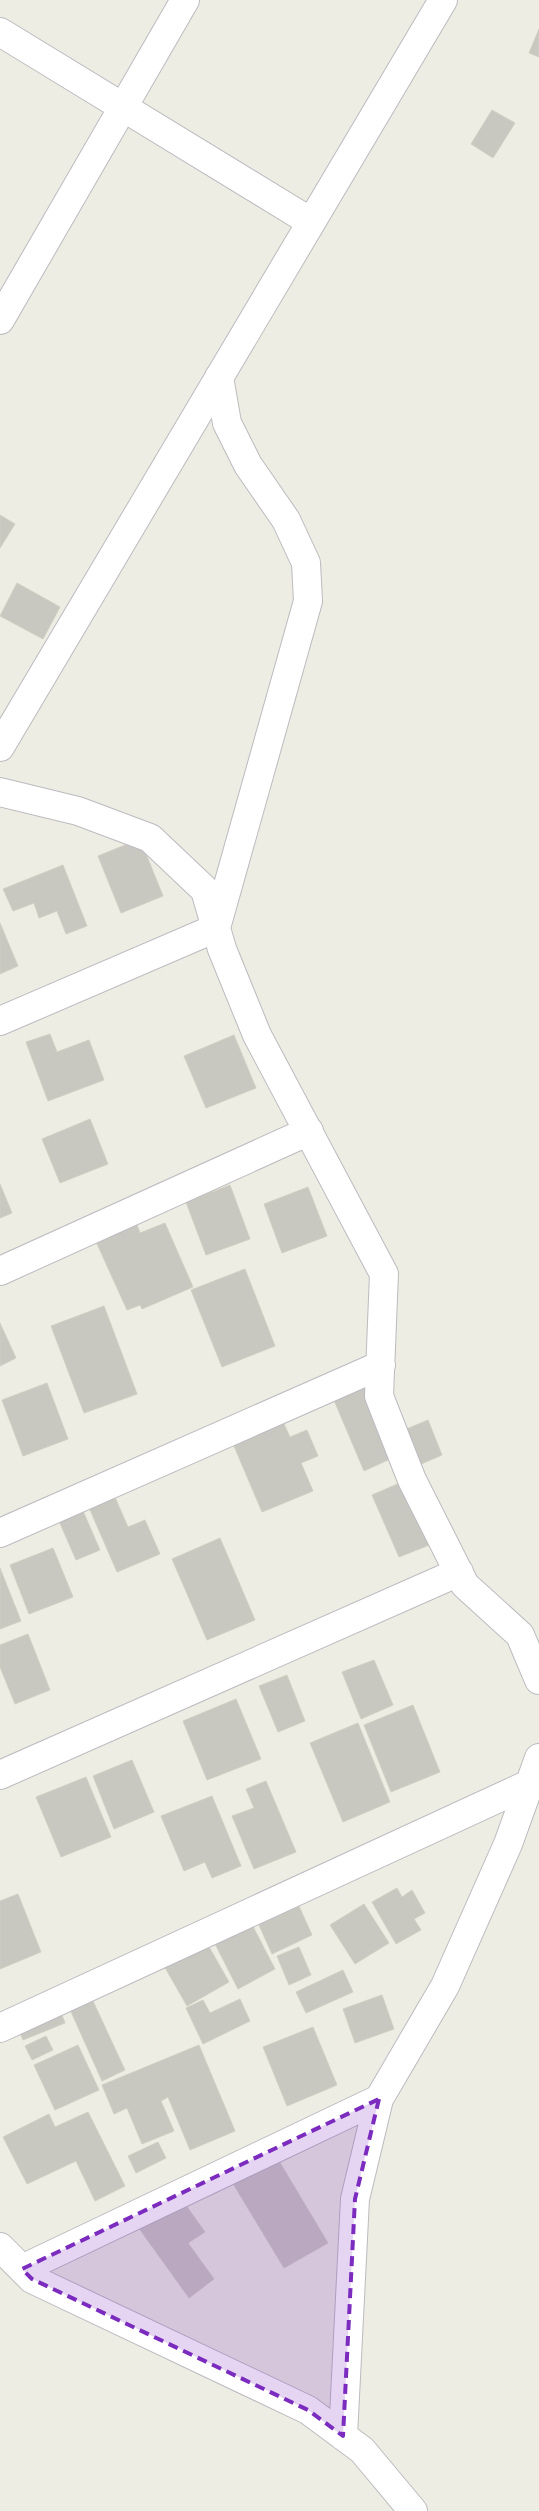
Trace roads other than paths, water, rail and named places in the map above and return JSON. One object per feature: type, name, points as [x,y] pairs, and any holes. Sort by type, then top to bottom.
[{"type":"street","points":[[0,320],[185,0]]},
{"type":"street","points":[[0,747],[443,0]]},
{"type":"street","points":[[0,32],[311,222]]},
{"type":"street","points":[[216,928],[308,601],[306,563],[286,520],[248,465],[227,423],[219,377]]},
{"type":"street","points":[[0,792],[78,810],[150,838],[205,890],[216,928],[257,1035],[384,1274],[379,1396],[412,1480],[465,1585],[520,1635],[539,1680]]},
{"type":"street","points":[[0,1021],[216,928]]},
{"type":"street","points":[[0,1271],[309,1131]]},
{"type":"street","points":[[0,1532],[381,1365]]},
{"type":"street","points":[[0,1775],[459,1572]]},
{"type":"street","points":[[342,2436],[355,2200],[379,2099],[446,1986],[508,1844],[539,1758]]},
{"type":"street","points":[[0,2028],[529,1784]]},
{"type":"street","points":[[22,2269],[379,2099]]},
{"type":"street","points":[[0,2247],[32,2279],[308,2410],[362,2450],[413,2511]]}]
